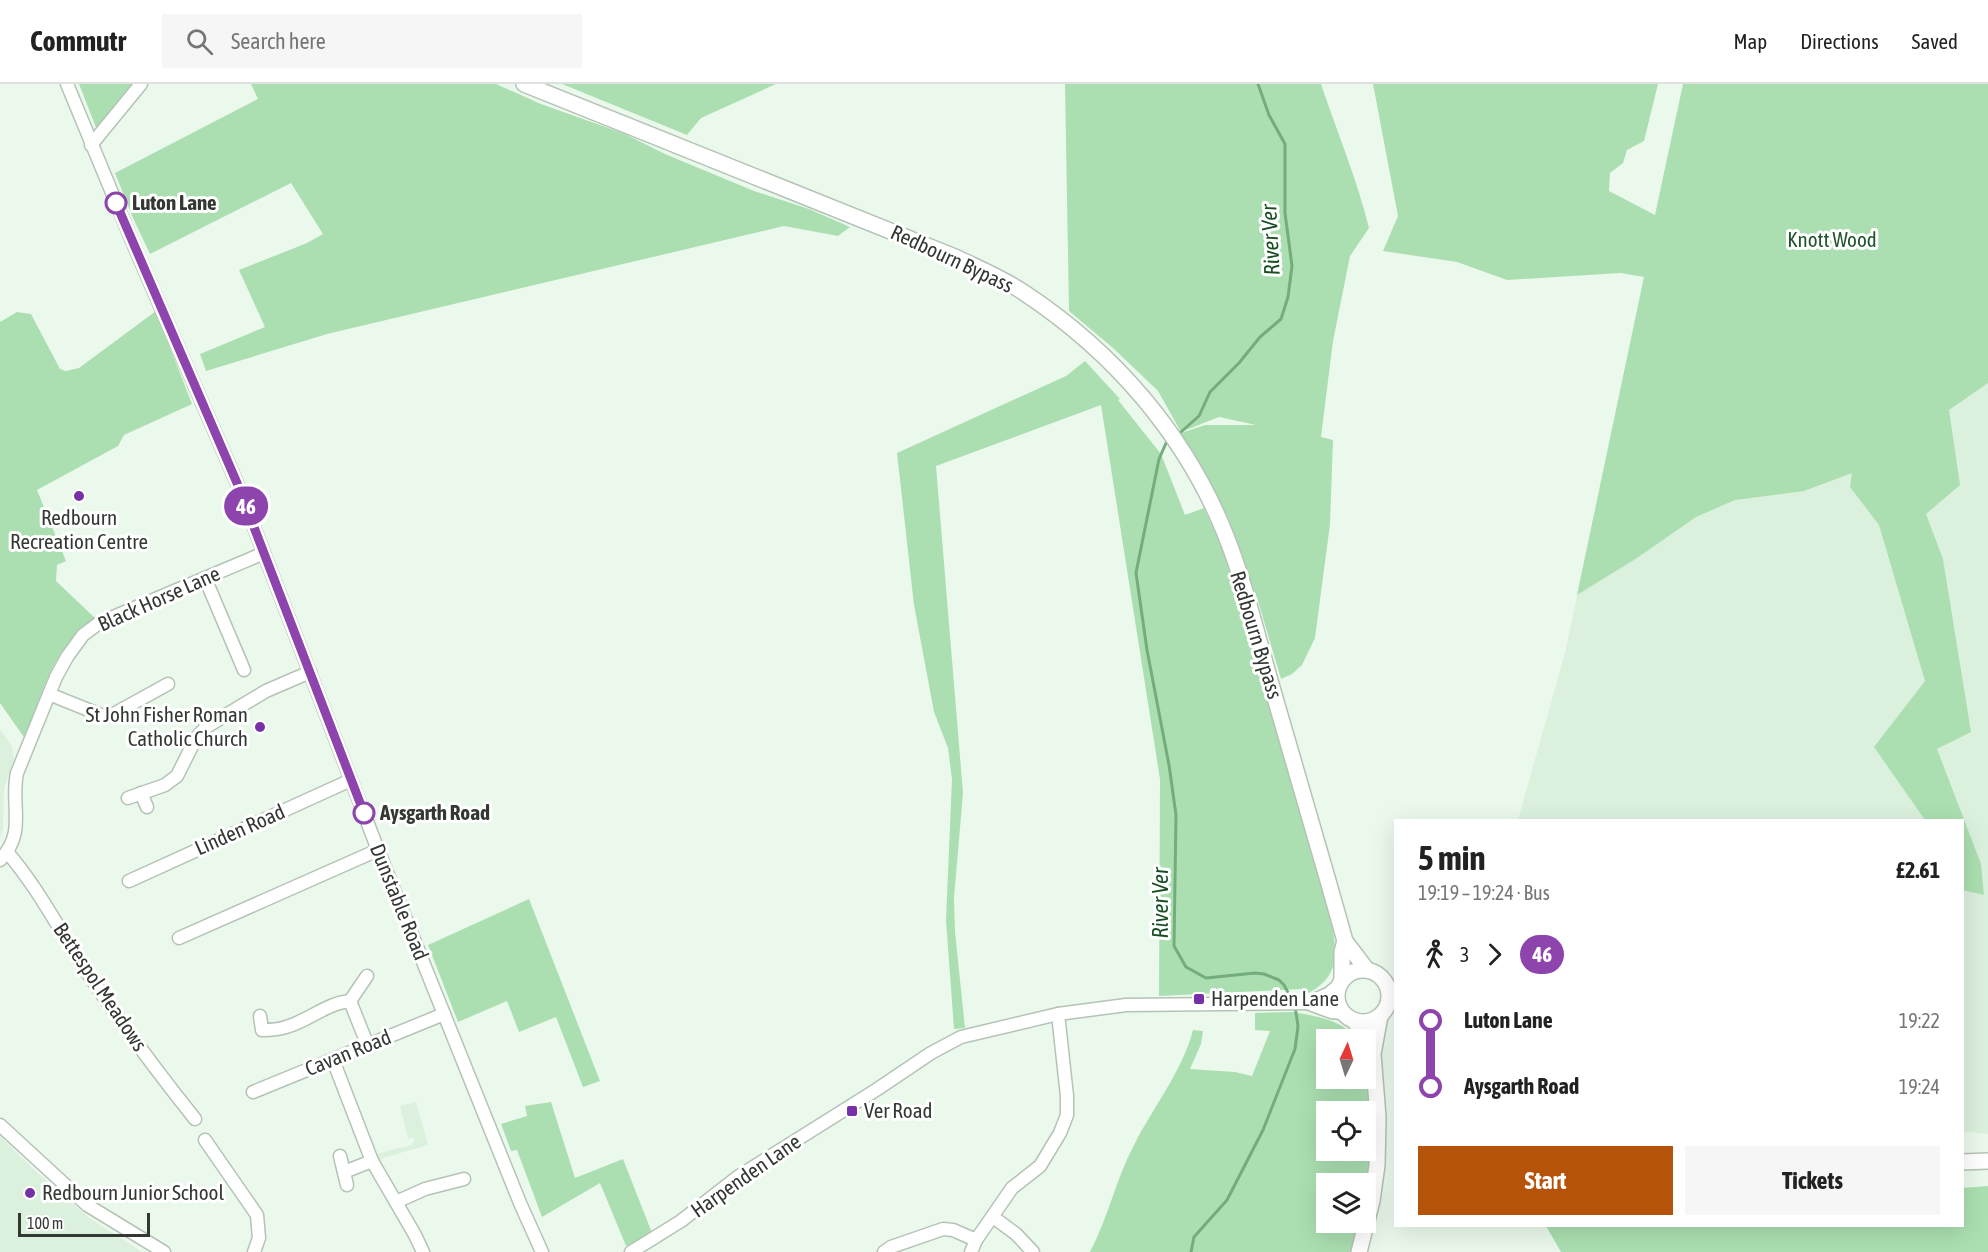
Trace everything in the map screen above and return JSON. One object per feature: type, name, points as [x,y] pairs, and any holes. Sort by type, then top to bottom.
[{"type":"main road","name":"Redbourn Bypass","points":[[524,84],[944,252],[986,271],[1022,291],[1065,321],[1122,373],[1182,449],[1203,484],[1226,537],[1248,604],[1345,941],[1367,970]]},
{"type":"main road","name":"Redbourn Bypass","points":[[1341,983],[1342,952],[1345,941]]},
{"type":"main road","points":[[1357,1029],[1338,1002],[1337,994],[1341,983],[1356,971],[1367,970],[1389,980],[1388,1009],[1376,1030]]},
{"type":"main road","points":[[1349,1017],[1369,1022],[1388,1009]]},
{"type":"main road","points":[[1359,1252],[1372,1201],[1377,1166],[1378,1117],[1374,1089]]},
{"type":"main road","points":[[1964,1162],[1988,1161]]},
{"type":"street","name":"Dunstable Road","points":[[67,84],[91,145],[237,483],[378,850],[520,1203],[542,1252]]},
{"type":"street","points":[[91,145],[141,84]]},
{"type":"street","name":"Black Horse Lane","points":[[4,856],[14,840],[17,823],[14,796],[17,773],[49,694],[76,644],[93,627],[264,553]]},
{"type":"street","points":[[205,578],[243,670]]},
{"type":"street","points":[[128,798],[165,785],[177,776],[196,738],[206,727],[266,691],[310,672]]},
{"type":"street","points":[[49,694],[101,715],[110,716],[168,684]]},
{"type":"street","name":"Linden Road","points":[[129,881],[351,780]]},
{"type":"street","points":[[141,793],[147,807]]},
{"type":"street","points":[[179,938],[378,850]]},
{"type":"street","name":"Bettespol Meadows","points":[[4,856],[21,869],[92,979],[169,1087],[195,1119]]},
{"type":"street","points":[[260,1016],[262,1030],[288,1027],[336,1004],[350,1001],[367,976]]},
{"type":"street","name":"Harpenden Lane","points":[[1302,1003],[1328,994],[1341,983]]},
{"type":"street","points":[[350,1001],[368,1046]]},
{"type":"street","name":"Harpenden Lane","points":[[631,1252],[681,1221],[739,1176],[931,1053],[961,1037],[1058,1014],[1126,1005],[1302,1003],[1349,1017]]},
{"type":"street","name":"Cavan Road","points":[[253,1092],[444,1014]]},
{"type":"street","points":[[884,1252],[891,1247],[943,1229],[953,1230],[973,1246],[1012,1188],[1040,1166],[1060,1133],[1067,1115],[1058,1014]]},
{"type":"street","points":[[333,1060],[372,1161],[423,1252]]},
{"type":"street","points":[[0,1125],[87,1205],[164,1252]]},
{"type":"street","points":[[205,1140],[257,1215],[259,1238],[254,1252]]},
{"type":"street","points":[[340,1156],[347,1185]]},
{"type":"street","points":[[344,1172],[372,1161]]},
{"type":"street","points":[[396,1202],[425,1189],[464,1179]]},
{"type":"street","points":[[993,1217],[1016,1234],[1033,1252]]},
{"type":"shaded area","points":[[1988,84],[1988,1134],[1964,1131],[1964,819],[1518,819],[1565,653],[1644,277]]},
{"type":"shaded area","points":[[0,729],[12,746],[14,759],[4,788],[3,830],[0,837]]},
{"type":"shaded area","points":[[416,1102],[428,1145],[383,1158],[380,1161],[376,1154],[411,1145],[414,1141],[414,1137],[408,1139],[400,1106]]},
{"type":"shaded area","name":"Redbourn Junior School","points":[[0,1136],[32,1168],[88,1217],[142,1252],[0,1252]]},
{"type":"green space","points":[[79,84],[133,84],[97,130]]},
{"type":"green space","points":[[251,84],[496,84],[541,104],[625,134],[665,154],[754,191],[809,209],[850,227],[838,236],[784,226],[327,334],[206,371],[200,354],[265,327],[239,270],[307,243],[323,234],[291,183],[150,254],[115,173],[258,99]]},
{"type":"green space","points":[[562,84],[776,84],[701,118],[687,135]]},
{"type":"green space","points":[[1065,84],[1321,84],[1353,174],[1369,228],[1350,256],[1333,341],[1321,437],[1333,440],[1330,524],[1315,638],[1302,665],[1292,674],[1281,679],[1258,601],[1227,515],[1181,433],[1205,425],[1256,425],[1219,417],[1181,432],[1158,391],[1113,348],[1069,311]]},
{"type":"green space","name":"Knott Wood","points":[[1373,84],[1658,84],[1644,141],[1627,150],[1623,163],[1610,173],[1609,191],[1655,215],[1683,84],[1988,84],[1988,383],[1949,410],[1960,485],[1926,514],[1943,559],[1971,732],[1937,749],[1964,819],[1924,819],[1874,747],[1925,681],[1879,525],[1850,487],[1852,473],[1804,491],[1735,500],[1696,517],[1637,558],[1577,595],[1644,277],[1621,273],[1507,280],[1457,262],[1383,251],[1398,216]]},
{"type":"green space","points":[[156,311],[192,404],[124,435],[118,446],[37,490],[66,561],[57,565],[56,581],[96,619],[69,642],[59,656],[43,689],[26,740],[0,703],[0,322],[17,312],[31,314],[60,369],[66,371],[79,368]]},
{"type":"green space","points":[[1085,361],[1120,399],[1118,400],[1161,454],[1185,515],[1204,508],[1220,543],[1257,652],[1329,910],[1334,936],[1335,959],[1327,979],[1305,995],[1301,989],[1159,996],[1160,779],[1101,405],[936,466],[963,793],[954,898],[955,932],[965,1028],[954,1029],[946,920],[952,779],[948,748],[934,712],[914,605],[897,453],[1066,376]]},
{"type":"green space","name":"Knott Wood","points":[[1964,820],[1981,864],[1984,895],[1964,890]]},
{"type":"green space","points":[[529,899],[600,1081],[583,1087],[556,1017],[519,1032],[507,1001],[458,1022],[428,945]]},
{"type":"green space","points":[[1293,1012],[1319,1017],[1346,1029],[1316,1029],[1316,1089],[1369,1089],[1369,1101],[1316,1101],[1316,1161],[1369,1161],[1367,1173],[1316,1173],[1316,1233],[1358,1233],[1351,1252],[1090,1252],[1128,1158],[1175,1075],[1193,1030],[1203,1031],[1201,1044],[1190,1069],[1235,1072],[1252,1076],[1270,1031],[1255,1030],[1255,1013]]},
{"type":"green space","points":[[551,1102],[575,1178],[623,1159],[652,1233],[626,1246],[600,1183],[542,1217],[517,1150],[511,1151],[501,1124],[527,1116],[525,1106]]},
{"type":"green space","points":[[1988,1186],[1988,1252],[1561,1252],[1547,1227],[1964,1227],[1964,1188]]},
{"type":"waterway","name":"River Ver","points":[[1181,432],[1199,416],[1210,392],[1239,363],[1260,337],[1281,319],[1288,297],[1292,266],[1285,213],[1285,144],[1269,115],[1258,84]]},
{"type":"waterway","name":"River Ver","points":[[1167,441],[1159,459],[1136,573],[1176,815],[1174,946],[1186,967],[1206,978],[1264,974],[1279,980],[1292,1000]]},
{"type":"waterway","name":"River Ver","points":[[1191,1252],[1194,1237],[1227,1200],[1263,1130],[1295,1049],[1298,1026],[1295,1006]]},
{"type":"bus line","name":"46","points":[[116,203],[237,483],[364,813]]},
{"type":"place","name":"Luton Lane","points":[[116,203]]},
{"type":"place","name":"Redbourn Recreation Centre","points":[[79,496]]},
{"type":"place","name":"St John Fisher Roman Catholic Church","points":[[260,727]]},
{"type":"place","name":"Aysgarth Road","points":[[364,813]]},
{"type":"place","name":"Harpenden Lane","points":[[1199,999]]},
{"type":"place","name":"Ver Road","points":[[852,1111]]},
{"type":"place","name":"Redbourn Junior School","points":[[30,1193]]}]
